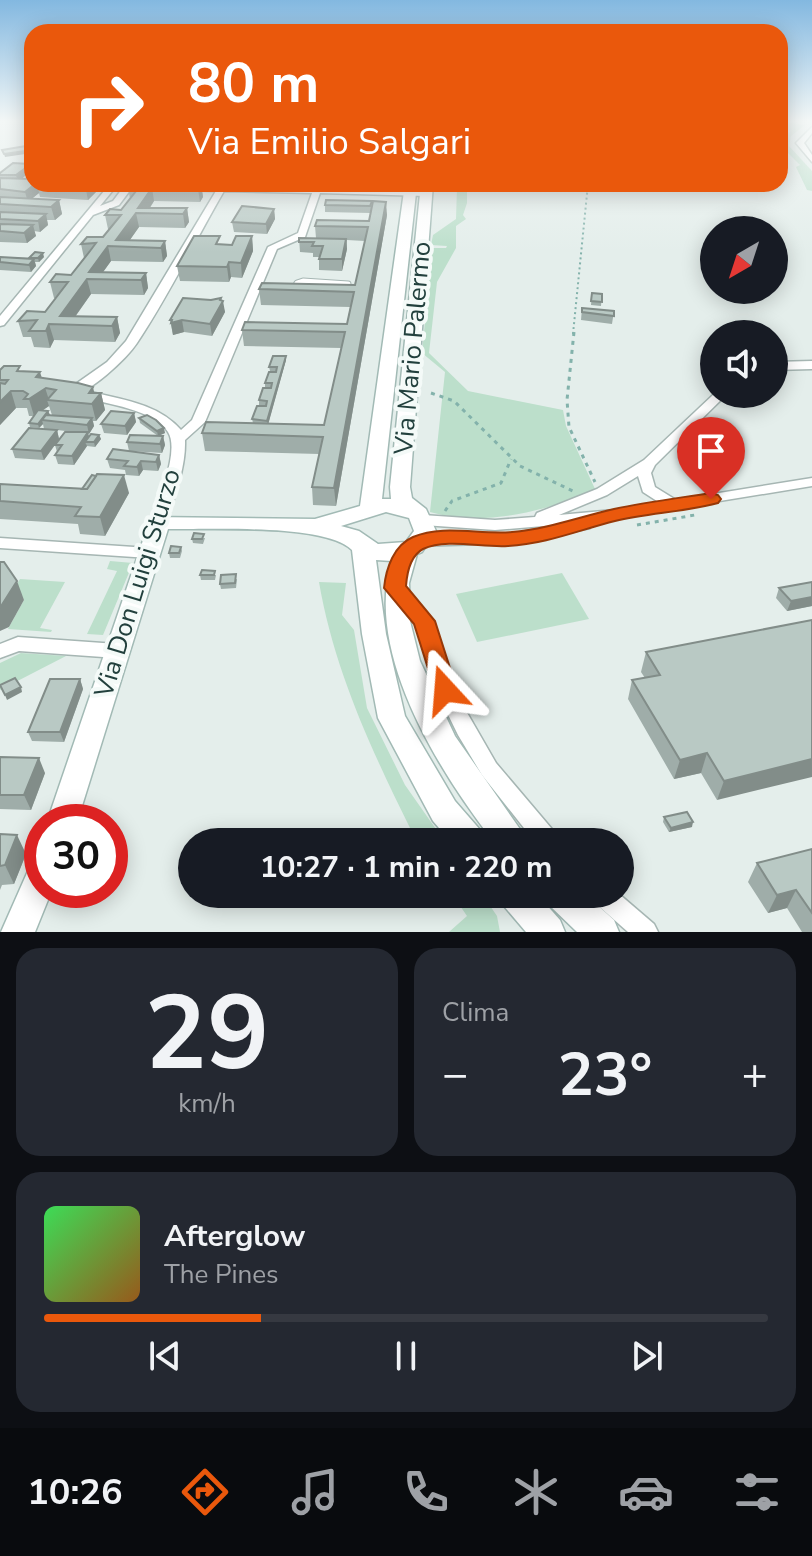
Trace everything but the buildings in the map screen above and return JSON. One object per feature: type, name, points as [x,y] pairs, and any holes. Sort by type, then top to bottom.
[{"type":"street","points":[[0,323],[107,192]]},
{"type":"street","points":[[91,213],[116,203],[125,192]]},
{"type":"street","points":[[74,391],[111,365],[131,343],[220,192]]},
{"type":"street","points":[[178,439],[198,422],[259,293],[273,247],[302,235],[317,192]]},
{"type":"street","name":"Via Mario Palermo","points":[[360,544],[353,525],[366,511],[417,192]]},
{"type":"street","name":"Via Mario Palermo","points":[[418,192],[400,487],[402,500],[421,529]]},
{"type":"street","points":[[788,366],[812,365]]},
{"type":"street","name":"Via Don Luigi Sturzo","points":[[59,387],[159,415],[175,430],[178,439],[159,522],[68,804]]},
{"type":"street","points":[[525,522],[602,492],[649,463],[706,408]]},
{"type":"street","points":[[649,463],[644,473],[648,489],[674,505]]},
{"type":"street","points":[[159,522],[316,526],[339,530],[360,544],[386,554],[421,529],[614,515],[812,482]]},
{"type":"street","points":[[316,526],[390,505],[421,529],[442,538],[508,539],[551,534],[614,515]]},
{"type":"street","points":[[421,529],[396,573],[401,635],[421,697],[464,778],[502,828]]},
{"type":"street","points":[[0,543],[149,553]]},
{"type":"street","points":[[360,544],[374,634],[392,718],[444,811],[459,828]]},
{"type":"street","points":[[395,588],[424,621],[445,690],[465,729],[510,798],[537,828]]},
{"type":"street","points":[[0,651],[18,644],[117,651]]},
{"type":"street","points":[[18,932],[28,908]]},
{"type":"street","points":[[527,908],[548,932]]},
{"type":"street","points":[[576,908],[602,932]]},
{"type":"street","points":[[618,908],[646,932]]},
{"type":"lane","points":[[291,294],[297,283],[303,281],[349,285],[342,296]]},
{"type":"lane","points":[[283,294],[304,294]]},
{"type":"path","points":[[587,192],[567,414],[569,427],[602,492]]},
{"type":"path","points":[[431,393],[454,401],[511,459],[564,485],[584,500]]},
{"type":"path","points":[[421,529],[443,516],[449,503],[501,483],[511,459]]},
{"type":"path","points":[[637,525],[695,515]]},
{"type":"green space","points":[[806,164],[812,171],[812,191],[807,190],[796,167]]},
{"type":"green space","points":[[457,192],[467,192],[463,215],[466,219],[456,226],[456,248],[437,282],[429,353],[468,391],[563,410],[566,426],[595,489],[514,515],[471,518],[430,512],[445,372],[422,353],[432,248],[447,246],[431,245],[433,235],[456,219]]},
{"type":"green space","points":[[110,561],[133,563],[103,635],[87,634],[117,571],[107,569]]},
{"type":"green space","points":[[562,573],[589,619],[477,642],[456,594]]},
{"type":"green space","points":[[20,579],[65,582],[40,628],[51,632],[8,629],[24,600],[15,587]]},
{"type":"green space","points":[[319,582],[346,583],[342,615],[354,630],[367,708],[405,785],[435,828],[410,828],[356,709],[326,615]]},
{"type":"green space","points":[[21,653],[66,656],[0,690],[0,663]]},
{"type":"green space","points":[[462,908],[492,908],[497,916],[500,932],[449,932],[467,916]]},
{"type":"route","points":[[445,690],[424,621],[395,588],[396,573],[407,550],[420,542],[442,538],[508,539],[551,534],[614,515],[711,499]]}]
